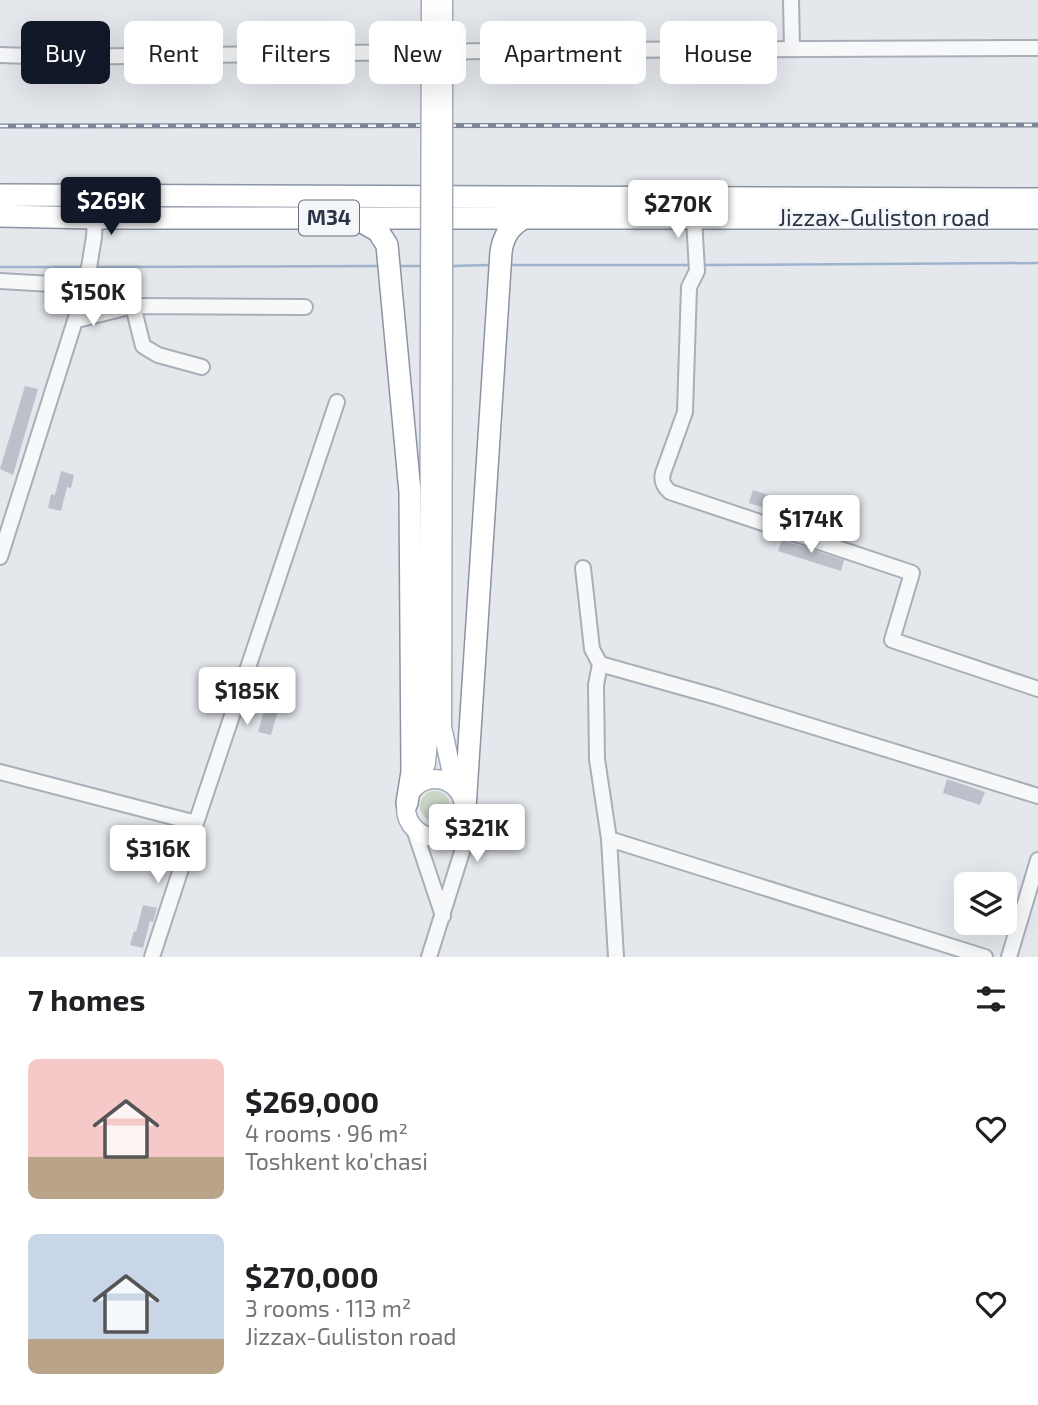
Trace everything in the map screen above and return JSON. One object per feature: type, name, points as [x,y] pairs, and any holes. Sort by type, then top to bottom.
[{"type":"highway","name":"M34","points":[[0,195],[573,208]]},
{"type":"highway","name":"Jizzax-Guliston road","points":[[573,208],[1038,199]]},
{"type":"highway","name":"M34","points":[[0,216],[522,219],[573,208]]},
{"type":"highway","name":"Jizzax-Guliston road","points":[[573,208],[694,218],[1038,218]]},
{"type":"highway","points":[[355,218],[378,231],[387,245],[410,492],[412,772],[407,803]]},
{"type":"highway","points":[[465,808],[501,253],[506,233],[522,219]]},
{"type":"main road","points":[[431,0],[442,727],[455,787]]},
{"type":"main road","points":[[418,784],[439,779],[455,787],[462,796],[465,808],[460,824],[446,835],[429,837],[414,829],[407,814],[407,803],[426,763],[429,729],[443,0]]},
{"type":"street","points":[[791,0],[792,49]]},
{"type":"street","points":[[0,55],[59,57],[559,50],[1038,48]]},
{"type":"street","points":[[0,557],[77,320],[92,253],[96,196]]},
{"type":"street","points":[[694,218],[697,266],[689,287],[685,412],[663,473],[662,483],[665,488],[670,492],[912,573],[892,640],[1038,689]]},
{"type":"street","points":[[0,281],[87,280]]},
{"type":"street","points":[[77,320],[132,306],[305,307]]},
{"type":"street","points":[[132,306],[143,346],[158,355],[202,367]]},
{"type":"street","points":[[152,957],[337,402]]},
{"type":"street","points":[[583,568],[592,649],[600,664],[596,685],[597,759],[609,839],[616,957]]},
{"type":"street","points":[[600,664],[1038,796]]},
{"type":"street","points":[[0,772],[197,823]]},
{"type":"street","points":[[429,957],[466,839],[465,808]]},
{"type":"street","points":[[414,829],[443,916]]},
{"type":"street","points":[[609,839],[985,957]]},
{"type":"street","points":[[1009,957],[1038,860]]},
{"type":"green space","points":[[435,791],[446,795],[450,806],[446,817],[435,821],[424,817],[420,806],[424,795]]},
{"type":"building","points":[[25,386],[38,389],[13,475],[0,469]]},
{"type":"building","points":[[61,471],[74,475],[71,488],[67,487],[61,511],[48,508],[51,494],[55,495]]},
{"type":"building","points":[[753,490],[790,502],[786,515],[749,503]]},
{"type":"building","points":[[782,540],[844,560],[841,571],[778,551]]},
{"type":"building","points":[[275,672],[288,675],[271,735],[258,732]]},
{"type":"building","points":[[947,779],[985,792],[980,805],[943,793]]},
{"type":"building","points":[[143,905],[157,908],[153,922],[150,921],[143,948],[130,945]]},
{"type":"waterway","points":[[703,265],[1038,263]]},
{"type":"waterway","points":[[451,266],[490,265]]},
{"type":"waterway","points":[[507,265],[693,265]]},
{"type":"waterway","points":[[94,267],[382,266]]},
{"type":"waterway","points":[[399,266],[424,266]]},
{"type":"waterway","points":[[0,267],[84,267]]},
{"type":"railway","points":[[0,126],[1038,125]]}]
